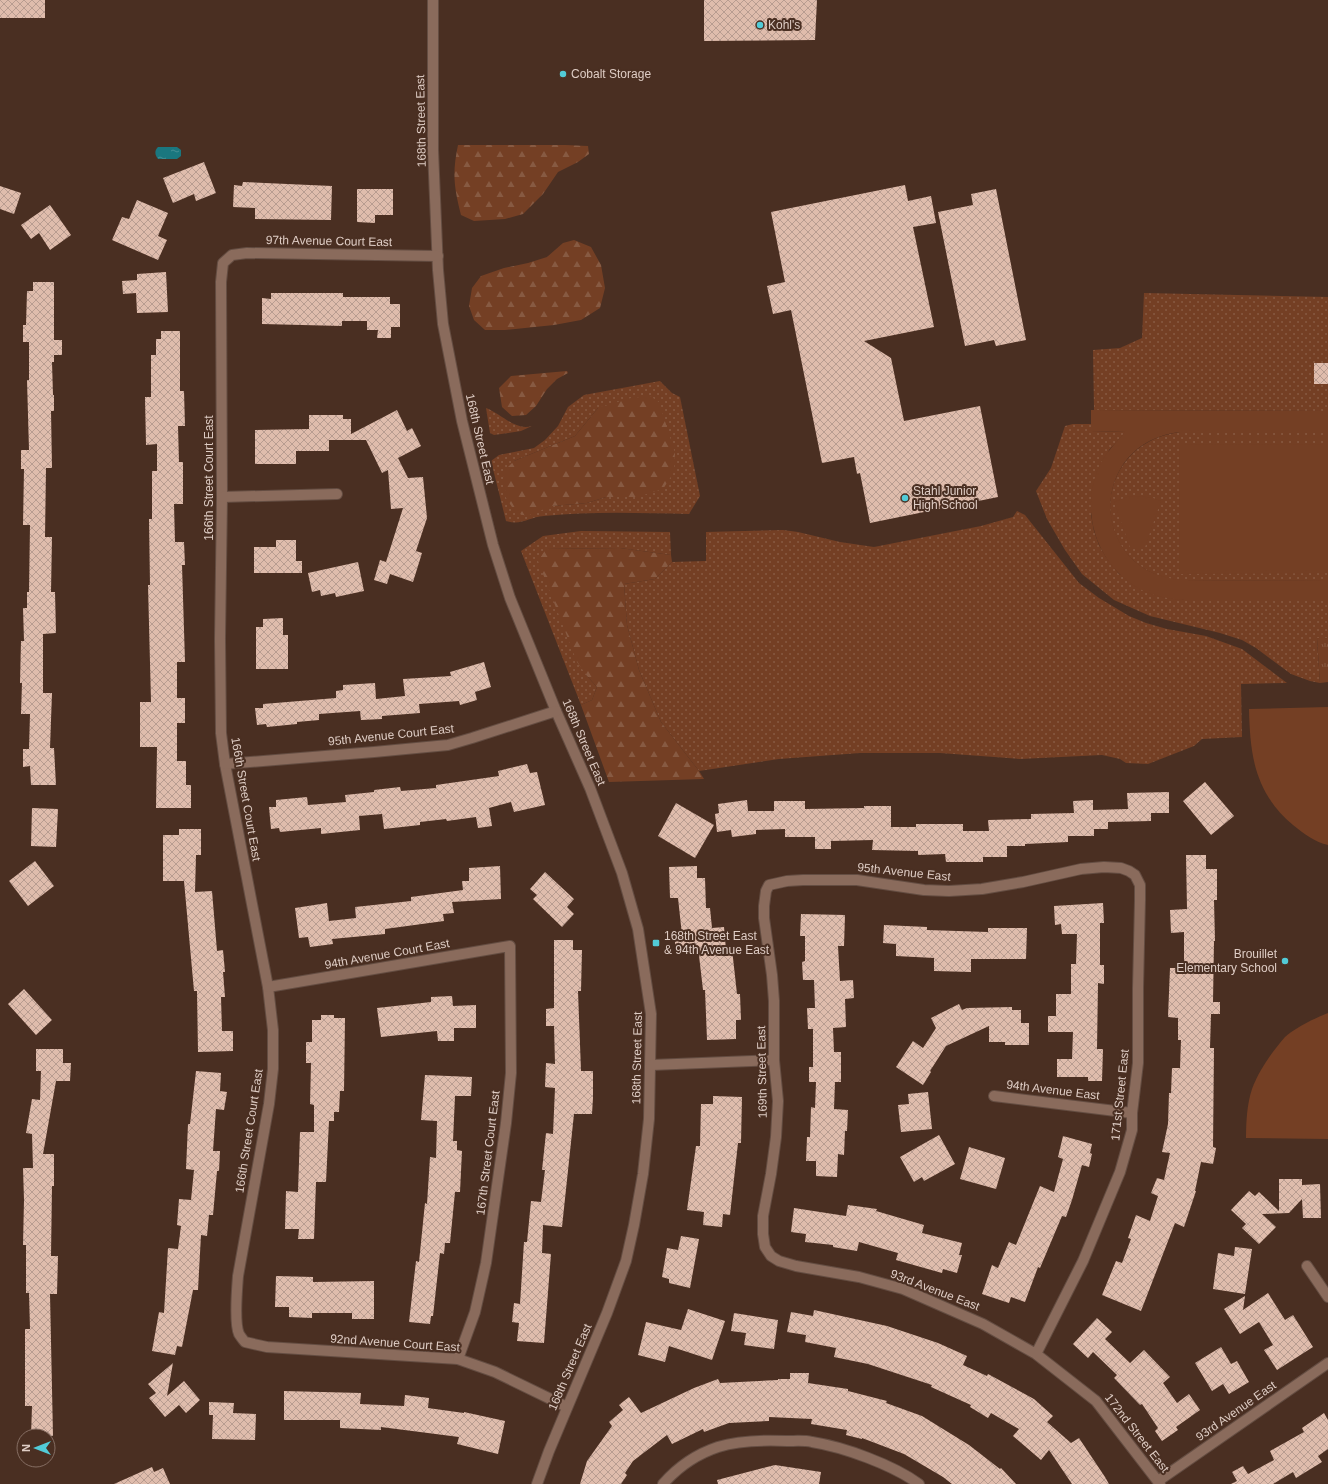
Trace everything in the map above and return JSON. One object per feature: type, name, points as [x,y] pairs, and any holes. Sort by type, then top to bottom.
[{"type":"street","name":"168th Street East","points":[[433,0],[433,150],[438,270],[443,324],[462,420],[491,538],[510,598],[593,795],[622,873],[638,929],[651,1014],[649,1119],[643,1174],[626,1261],[588,1360],[567,1406],[537,1484]]},
{"type":"street","name":"97th Avenue Court East","points":[[223,263],[232,255],[247,253],[438,256]]},
{"type":"street","name":"166th Street Court East","points":[[223,263],[221,282],[221,733],[225,764],[268,987],[272,1030],[273,1069],[269,1104],[238,1276],[236,1298],[239,1334]]},
{"type":"street","points":[[222,497],[337,494]]},
{"type":"street","name":"95th Avenue Court East","points":[[225,764],[448,745],[556,710]]},
{"type":"street","name":"95th Avenue East","points":[[769,885],[803,880],[857,880],[924,890],[949,891],[982,889],[1023,882],[1081,869],[1104,867],[1121,868],[1129,871]]},
{"type":"street","name":"171st Street East","points":[[1036,1354],[1083,1261],[1120,1172],[1132,1130],[1132,1113],[1138,1063],[1140,885],[1135,875],[1129,871]]},
{"type":"street","name":"169th Street East","points":[[769,885],[766,891],[764,918],[773,988],[774,1060],[778,1101],[776,1137],[763,1216],[763,1234],[765,1247],[771,1256]]},
{"type":"street","name":"94th Avenue Court East","points":[[268,987],[510,946]]},
{"type":"street","name":"167th Street Court East","points":[[458,1359],[475,1312],[486,1264],[506,1123],[511,1073],[510,946]]},
{"type":"street","points":[[651,1065],[774,1060]]},
{"type":"street","name":"94th Avenue East","points":[[994,1096],[1132,1113]]},
{"type":"street","name":"93rd Avenue East","points":[[771,1256],[779,1261],[796,1266],[859,1277],[902,1289],[983,1324],[1036,1354]]},
{"type":"street","points":[[1307,1266],[1328,1297]]},
{"type":"street","name":"92nd Avenue Court East","points":[[239,1334],[245,1342],[267,1347],[458,1359],[495,1372],[567,1406]]},
{"type":"street","name":"172nd Street East","points":[[1036,1354],[1096,1402],[1159,1483]]},
{"type":"street","name":"93rd Avenue East","points":[[1159,1483],[1328,1363]]},
{"type":"street","points":[[663,1484],[670,1476],[694,1458],[718,1447],[741,1442],[762,1440],[811,1441],[865,1457],[890,1467],[919,1484]]},
{"type":"green space","points":[[458,145],[588,146],[589,154],[578,162],[558,172],[543,194],[523,214],[505,219],[474,221],[461,215],[457,197],[454,172]]},
{"type":"green space","points":[[574,240],[591,247],[601,265],[605,288],[600,308],[581,320],[554,325],[505,330],[485,330],[474,320],[469,306],[472,288],[481,276],[504,268],[547,257],[563,243]]},
{"type":"green space","points":[[1144,293],[1328,297],[1328,411],[1094,410],[1093,350],[1120,348],[1142,338]]},
{"type":"green space","points":[[567,371],[568,373],[557,379],[547,389],[536,406],[526,415],[512,416],[502,407],[499,388],[511,376]]},
{"type":"green space","points":[[660,381],[672,393],[680,397],[700,496],[689,514],[580,513],[539,517],[521,522],[506,521],[491,461],[499,455],[534,448],[545,440],[558,426],[568,407],[584,395]],"holes":[[[598,408],[637,497],[606,497],[587,503],[552,506],[514,461],[575,436]]]},
{"type":"green space","points":[[650,396],[659,402],[675,453],[674,472],[663,489],[637,497],[606,497],[587,503],[552,506],[527,516],[516,513],[506,498],[503,472],[514,461],[575,436],[598,408],[631,398]]},
{"type":"green space","points":[[486,408],[514,424],[526,427],[532,426],[521,431],[494,435],[490,433]]},
{"type":"green space","points":[[1091,410],[1328,411],[1328,432],[1180,432],[1149,441],[1127,459],[1115,482],[1110,508],[1115,533],[1129,555],[1151,572],[1182,580],[1328,581],[1328,600],[1179,600],[1151,594],[1130,583],[1116,570],[1105,556],[1097,540],[1092,523],[1091,505],[1093,487],[1100,464],[1110,449],[1125,432],[1091,431]]},
{"type":"green space","points":[[1073,424],[1091,424],[1092,431],[1126,432],[1109,450],[1091,515],[1094,531],[1099,545],[1119,574],[1184,600],[1328,600],[1328,638],[1317,639],[1320,683],[1291,674],[1256,648],[1242,640],[1220,633],[1150,616],[1114,600],[1082,574],[1065,550],[1047,519],[1036,491],[1051,468],[1065,426]]},
{"type":"green space","points":[[1180,432],[1328,432],[1328,581],[1173,580],[1144,569],[1124,551],[1113,528],[1110,503],[1115,479],[1129,457],[1151,441]]},
{"type":"green space","points":[[1202,437],[1328,437],[1328,440],[1202,440]]},
{"type":"green space","points":[[1328,444],[1328,573],[1180,574],[1179,445]]},
{"type":"green space","points":[[1140,496],[1161,501],[1145,547],[1141,547],[1141,549],[1134,549],[1134,547],[1130,547],[1114,502],[1127,497]]},
{"type":"green space","points":[[1017,511],[1025,515],[1079,583],[1099,598],[1129,616],[1146,623],[1167,629],[1206,636],[1242,649],[1287,683],[1241,684],[1242,737],[1202,739],[1194,746],[1148,764],[1126,763],[1120,759],[1102,755],[1020,759],[940,753],[860,753],[779,759],[699,771],[661,722],[639,670],[627,625],[624,584],[655,579],[672,562],[706,561],[706,532],[783,530],[840,542],[874,547],[981,526],[1013,517]]},
{"type":"green space","points":[[581,531],[670,532],[671,555],[620,548],[546,549],[587,676],[597,687],[592,700],[581,705],[521,551],[543,536]]},
{"type":"green space","points":[[620,548],[671,555],[672,562],[655,579],[624,584],[627,625],[639,670],[661,722],[704,779],[609,782],[581,705],[592,700],[597,687],[577,662],[538,561],[546,549]]},
{"type":"green space","points":[[1317,638],[1328,638],[1328,682],[1320,683]]},
{"type":"green space","points":[[1328,707],[1328,845],[1314,840],[1293,825],[1280,813],[1270,800],[1257,773],[1253,758],[1249,709]]},
{"type":"green space","points":[[1328,1013],[1328,1139],[1246,1138],[1247,1113],[1250,1095],[1258,1075],[1266,1062],[1285,1037],[1294,1030]]},
{"type":"water","points":[[158,147],[177,147],[181,150],[181,156],[177,159],[158,159],[155,153]]},
{"type":"building","points":[[0,0],[45,0],[45,18],[0,18]]},
{"type":"building","name":"Kohl's","points":[[704,0],[817,0],[815,40],[704,41]]},
{"type":"building","points":[[204,162],[216,193],[196,201],[194,194],[173,203],[163,178]]},
{"type":"building","points":[[243,182],[332,186],[331,220],[255,219],[255,208],[233,207],[234,185],[242,186]]},
{"type":"building","points":[[905,185],[908,201],[931,196],[936,223],[913,227],[934,327],[864,341],[891,358],[904,421],[980,406],[998,497],[870,523],[860,473],[857,474],[854,457],[822,463],[791,310],[773,314],[767,286],[785,282],[771,212]]},
{"type":"building","points":[[0,186],[21,193],[14,214],[0,209]]},
{"type":"building","points":[[357,189],[393,189],[393,215],[375,215],[375,223],[357,222]]},
{"type":"building","points":[[996,189],[1026,340],[996,346],[994,340],[965,346],[938,212],[973,205],[971,194]]},
{"type":"building","points":[[137,200],[168,213],[158,236],[167,240],[158,260],[112,240],[122,217],[129,219]]},
{"type":"building","points":[[50,205],[71,235],[50,250],[39,233],[31,239],[21,225]]},
{"type":"building","points":[[166,272],[168,312],[137,313],[136,293],[123,294],[122,281],[137,280],[137,274]]},
{"type":"building","points":[[33,282],[54,282],[54,340],[62,340],[62,355],[54,355],[54,362],[52,362],[54,411],[51,411],[52,468],[46,468],[45,537],[52,537],[51,592],[55,592],[56,633],[43,634],[43,693],[52,693],[50,748],[54,748],[56,785],[31,785],[30,766],[23,767],[23,749],[29,749],[30,714],[21,714],[21,641],[24,641],[23,608],[27,608],[27,592],[29,592],[30,525],[23,525],[24,469],[21,469],[21,450],[29,450],[27,380],[29,380],[29,342],[23,342],[23,325],[26,325],[27,291],[33,291]]},
{"type":"building","points":[[271,293],[343,293],[343,297],[390,297],[390,304],[400,304],[400,327],[391,327],[391,338],[377,338],[378,330],[367,330],[367,321],[342,321],[342,326],[262,324],[262,298],[271,299]]},
{"type":"building","points":[[161,331],[180,331],[180,391],[184,391],[185,426],[178,426],[179,462],[183,462],[183,504],[174,504],[175,542],[184,542],[185,565],[182,565],[185,662],[177,662],[177,698],[185,698],[185,723],[177,723],[177,761],[186,761],[186,785],[191,785],[191,808],[156,808],[157,747],[140,747],[140,702],[151,702],[148,585],[150,585],[149,519],[152,519],[152,471],[157,471],[157,444],[146,445],[145,397],[151,397],[151,355],[156,355],[156,339],[161,339]]},
{"type":"building","points":[[1314,363],[1328,363],[1328,384],[1314,384]]},
{"type":"building","points":[[397,410],[407,431],[412,428],[421,446],[398,458],[408,478],[423,477],[427,518],[416,551],[422,553],[413,582],[390,574],[387,584],[374,580],[380,560],[386,562],[403,508],[391,509],[388,470],[382,473],[366,440],[329,440],[329,451],[296,451],[296,464],[255,464],[255,430],[309,429],[309,415],[343,415],[343,419],[351,419],[351,434]]},
{"type":"building","points":[[276,540],[296,540],[296,561],[302,561],[302,573],[254,573],[254,547],[276,547]]},
{"type":"building","points":[[358,562],[364,591],[336,597],[335,593],[321,596],[320,590],[312,592],[308,573]]},
{"type":"building","points":[[283,618],[283,635],[288,635],[288,669],[256,669],[256,627],[263,627],[263,619]]},
{"type":"building","points":[[484,662],[491,687],[475,692],[477,700],[460,705],[459,701],[419,704],[420,713],[382,716],[382,719],[361,720],[360,711],[319,714],[319,720],[297,722],[297,724],[267,727],[266,724],[257,725],[255,708],[263,708],[263,704],[336,698],[336,691],[343,690],[343,685],[375,683],[376,699],[405,696],[403,679],[451,676],[450,672]]},
{"type":"building","points":[[527,764],[530,773],[537,772],[545,805],[514,812],[511,802],[489,808],[492,826],[478,828],[476,817],[447,821],[446,819],[420,822],[420,825],[384,829],[382,814],[359,816],[360,830],[321,834],[321,828],[280,832],[279,828],[271,829],[269,807],[276,807],[276,800],[307,797],[308,805],[346,802],[345,795],[374,792],[374,790],[400,787],[401,791],[436,788],[436,785],[499,776],[498,771]]},
{"type":"building","points":[[1205,782],[1234,816],[1211,835],[1183,801]]},
{"type":"building","points":[[1169,792],[1169,813],[1151,813],[1151,821],[1108,822],[1108,829],[1094,829],[1094,836],[1068,836],[1068,842],[1007,846],[1007,857],[983,857],[983,862],[946,862],[945,854],[918,855],[918,851],[872,850],[873,840],[831,841],[831,849],[815,849],[815,837],[785,837],[785,829],[756,830],[756,834],[732,837],[731,830],[717,832],[715,814],[719,813],[718,804],[747,800],[748,811],[774,811],[774,801],[805,801],[805,809],[891,806],[891,827],[916,827],[916,824],[963,824],[963,831],[989,831],[988,820],[1031,819],[1031,814],[1074,813],[1073,801],[1093,800],[1093,810],[1128,809],[1127,793]]},
{"type":"building","points":[[676,803],[714,825],[695,858],[658,836]]},
{"type":"building","points":[[32,808],[58,809],[56,847],[31,846]]},
{"type":"building","points":[[179,829],[201,829],[201,855],[196,855],[195,892],[212,891],[217,951],[223,950],[225,972],[223,972],[225,997],[221,997],[222,1031],[233,1031],[233,1051],[198,1052],[197,991],[194,991],[184,881],[163,881],[163,835],[179,835]]},
{"type":"building","points":[[1186,855],[1206,855],[1206,869],[1217,869],[1217,900],[1214,900],[1215,941],[1213,1002],[1220,1002],[1220,1014],[1211,1014],[1210,1048],[1214,1048],[1213,1147],[1216,1148],[1213,1164],[1201,1162],[1196,1191],[1184,1227],[1175,1223],[1141,1311],[1102,1295],[1116,1261],[1122,1263],[1131,1239],[1128,1238],[1136,1215],[1150,1221],[1158,1196],[1151,1193],[1157,1178],[1164,1180],[1170,1153],[1162,1152],[1168,1124],[1169,1093],[1171,1093],[1172,1068],[1180,1068],[1181,1040],[1178,1040],[1178,1018],[1168,1017],[1170,968],[1184,968],[1184,932],[1171,933],[1170,910],[1187,909]]},
{"type":"building","points":[[35,861],[54,886],[28,906],[9,881]]},
{"type":"building","points":[[500,866],[501,899],[452,902],[454,913],[443,914],[444,921],[385,929],[385,934],[332,939],[333,944],[310,947],[308,937],[299,938],[295,908],[327,903],[329,921],[356,918],[355,907],[411,901],[411,897],[463,890],[462,881],[469,881],[469,868]]},
{"type":"building","points":[[697,866],[697,878],[705,878],[706,908],[710,908],[712,928],[724,927],[726,950],[732,949],[737,994],[740,994],[741,1020],[736,1020],[736,1039],[707,1040],[705,990],[703,990],[698,947],[676,949],[674,936],[682,935],[678,898],[670,898],[669,867]]},
{"type":"building","points":[[545,872],[574,899],[567,907],[574,914],[562,927],[533,899],[537,895],[530,889]]},
{"type":"building","points":[[1103,903],[1104,923],[1100,923],[1100,965],[1104,965],[1104,984],[1098,983],[1097,1049],[1103,1049],[1102,1081],[1088,1081],[1088,1077],[1057,1077],[1057,1059],[1072,1059],[1073,1032],[1048,1032],[1048,1016],[1056,1016],[1056,994],[1071,994],[1071,964],[1076,964],[1077,934],[1062,934],[1061,924],[1055,925],[1054,906]]},
{"type":"building","points":[[801,914],[845,915],[844,946],[838,946],[840,981],[853,980],[854,998],[845,999],[846,1027],[833,1028],[834,1052],[841,1052],[841,1082],[835,1082],[834,1109],[848,1110],[844,1155],[838,1154],[837,1177],[816,1176],[816,1161],[806,1161],[807,1137],[810,1137],[811,1107],[815,1108],[816,1082],[809,1082],[809,1067],[813,1067],[813,1029],[808,1029],[807,1008],[815,1008],[814,980],[803,980],[802,962],[805,961],[805,936],[800,936]]},
{"type":"building","points":[[884,925],[927,927],[927,930],[988,932],[988,928],[1027,928],[1026,959],[971,959],[971,972],[934,971],[934,958],[896,956],[896,944],[883,943]]},
{"type":"building","points":[[554,940],[573,940],[573,950],[582,950],[581,991],[578,991],[581,1071],[593,1071],[593,1098],[592,1114],[574,1114],[562,1227],[543,1225],[542,1253],[551,1254],[544,1343],[517,1341],[519,1323],[512,1322],[514,1303],[520,1304],[524,1242],[527,1242],[531,1201],[541,1202],[545,1170],[542,1170],[546,1133],[553,1134],[555,1088],[545,1087],[546,1063],[555,1064],[554,1026],[546,1026],[546,1009],[554,1008]]},
{"type":"building","points":[[24,989],[52,1020],[36,1035],[8,1004]]},
{"type":"building","points":[[452,996],[453,1006],[476,1005],[476,1028],[454,1028],[454,1041],[438,1041],[437,1031],[381,1037],[377,1008],[431,1002],[431,997]]},
{"type":"building","points":[[959,1004],[962,1010],[967,1008],[1012,1007],[1012,1010],[1021,1010],[1021,1023],[1029,1023],[1029,1045],[1005,1045],[1005,1042],[989,1042],[989,1026],[946,1046],[923,1085],[896,1067],[913,1041],[923,1048],[936,1028],[931,1018]]},
{"type":"building","points":[[321,1015],[334,1015],[334,1018],[345,1018],[344,1091],[340,1091],[339,1112],[334,1112],[334,1121],[329,1121],[326,1182],[316,1182],[314,1239],[298,1239],[299,1229],[285,1229],[286,1191],[298,1192],[300,1132],[314,1132],[314,1105],[310,1104],[311,1063],[306,1063],[306,1042],[312,1042],[312,1020],[321,1020]]},
{"type":"building","points":[[36,1049],[63,1049],[63,1063],[71,1063],[70,1081],[56,1081],[43,1154],[54,1154],[51,1256],[58,1256],[57,1294],[50,1294],[53,1428],[31,1428],[32,1406],[25,1406],[25,1329],[30,1329],[29,1293],[26,1293],[26,1245],[23,1245],[23,1168],[33,1168],[32,1134],[26,1133],[32,1099],[40,1100],[41,1071],[36,1071]]},
{"type":"building","points":[[196,1071],[221,1073],[220,1091],[227,1092],[224,1110],[216,1109],[213,1151],[220,1151],[213,1215],[209,1215],[207,1236],[201,1235],[198,1290],[193,1290],[182,1347],[177,1346],[175,1355],[152,1351],[159,1312],[164,1313],[168,1248],[178,1249],[181,1226],[177,1225],[179,1199],[191,1200],[194,1170],[186,1169],[188,1124],[190,1124]]},
{"type":"building","points":[[425,1075],[472,1077],[471,1096],[455,1096],[453,1141],[457,1141],[457,1150],[462,1151],[460,1192],[455,1192],[450,1243],[445,1243],[444,1254],[440,1253],[433,1316],[431,1316],[430,1324],[409,1322],[416,1261],[419,1262],[425,1203],[427,1204],[430,1157],[436,1158],[437,1121],[421,1120]]},
{"type":"building","points":[[928,1092],[932,1129],[901,1132],[898,1105],[909,1104],[908,1094]]},
{"type":"building","points":[[713,1096],[742,1097],[741,1143],[738,1143],[730,1215],[723,1214],[722,1227],[703,1225],[704,1212],[687,1210],[696,1146],[700,1146],[701,1104],[713,1104]]},
{"type":"building","points":[[939,1135],[955,1164],[924,1181],[922,1177],[914,1182],[900,1157]]},
{"type":"building","points":[[1063,1136],[1092,1144],[1090,1153],[1092,1154],[1089,1167],[1082,1165],[1066,1217],[1062,1216],[1040,1268],[1038,1267],[1025,1302],[1011,1297],[1009,1303],[982,1294],[992,1265],[998,1268],[1009,1242],[1016,1245],[1040,1186],[1054,1192],[1063,1159],[1058,1157]]},
{"type":"building","points":[[969,1147],[1005,1158],[996,1189],[960,1179]]},
{"type":"building","points":[[1279,1179],[1302,1179],[1302,1185],[1320,1184],[1321,1218],[1303,1218],[1302,1199],[1289,1213],[1262,1214],[1276,1227],[1259,1244],[1242,1228],[1246,1224],[1231,1210],[1249,1191],[1255,1196],[1259,1192],[1279,1211]]},
{"type":"building","points":[[848,1205],[877,1209],[876,1211],[924,1225],[922,1233],[962,1243],[959,1255],[962,1255],[957,1273],[943,1269],[942,1273],[896,1260],[898,1253],[859,1242],[857,1251],[833,1247],[833,1245],[805,1242],[806,1234],[791,1232],[794,1208],[846,1216]]},
{"type":"building","points":[[681,1236],[699,1239],[690,1288],[669,1283],[669,1279],[662,1277],[667,1248],[678,1250]]},
{"type":"building","points":[[1235,1247],[1252,1249],[1245,1294],[1213,1289],[1218,1253],[1234,1256]]},
{"type":"building","points":[[276,1276],[313,1277],[313,1282],[374,1281],[374,1319],[352,1319],[352,1313],[312,1313],[312,1318],[289,1317],[289,1307],[275,1307]]},
{"type":"building","points":[[1268,1293],[1285,1320],[1293,1315],[1313,1347],[1277,1370],[1264,1350],[1273,1345],[1259,1322],[1240,1334],[1224,1309],[1245,1296],[1243,1310]]},
{"type":"building","points":[[688,1309],[725,1321],[712,1360],[669,1346],[665,1362],[638,1355],[646,1322],[681,1330]]},
{"type":"building","points":[[814,1310],[887,1326],[938,1343],[967,1356],[963,1365],[987,1376],[988,1374],[1034,1399],[1053,1416],[1047,1422],[1071,1443],[1079,1438],[1109,1484],[1072,1484],[1049,1450],[1041,1460],[1013,1436],[1019,1429],[991,1413],[988,1418],[970,1407],[971,1405],[931,1387],[932,1385],[868,1364],[834,1357],[836,1348],[805,1342],[806,1335],[787,1332],[791,1312],[813,1316]]},
{"type":"building","points":[[734,1313],[778,1320],[774,1349],[744,1345],[746,1333],[731,1331]]},
{"type":"building","points":[[1097,1318],[1112,1332],[1105,1339],[1130,1363],[1144,1350],[1170,1377],[1163,1383],[1177,1403],[1189,1394],[1200,1410],[1176,1427],[1178,1430],[1162,1441],[1155,1431],[1158,1428],[1142,1404],[1140,1405],[1114,1378],[1117,1375],[1093,1352],[1088,1358],[1073,1344]]},
{"type":"building","points":[[1221,1347],[1231,1364],[1237,1361],[1249,1382],[1229,1394],[1223,1384],[1212,1391],[1195,1363]]},
{"type":"building","points":[[173,1363],[167,1396],[184,1381],[200,1400],[186,1413],[179,1405],[165,1417],[149,1398],[156,1393],[148,1384]]},
{"type":"building","points":[[790,1373],[809,1373],[808,1383],[848,1389],[848,1391],[887,1401],[886,1403],[922,1416],[969,1445],[1000,1469],[1001,1468],[1016,1484],[952,1484],[904,1454],[862,1438],[846,1435],[847,1430],[811,1424],[812,1419],[769,1417],[769,1421],[729,1423],[704,1432],[703,1429],[672,1444],[667,1435],[633,1461],[625,1473],[627,1475],[621,1484],[580,1484],[587,1461],[612,1426],[609,1422],[623,1410],[619,1405],[629,1397],[641,1413],[694,1388],[718,1379],[720,1383],[790,1379]]},
{"type":"building","points":[[284,1391],[361,1393],[360,1404],[404,1406],[405,1395],[429,1398],[428,1408],[464,1412],[505,1421],[498,1454],[457,1444],[459,1437],[381,1427],[381,1430],[340,1428],[340,1420],[284,1420]]},
{"type":"building","points":[[209,1402],[234,1403],[233,1413],[256,1414],[255,1440],[212,1439],[213,1415],[209,1415]]},
{"type":"building","points":[[1324,1413],[1328,1420],[1328,1449],[1318,1456],[1322,1462],[1296,1478],[1293,1472],[1273,1484],[1231,1484],[1237,1481],[1232,1472],[1243,1466],[1248,1474],[1274,1460],[1270,1451],[1304,1432],[1302,1428]]},
{"type":"building","points":[[775,1465],[821,1472],[819,1484],[718,1484],[717,1480]]},
{"type":"building","points":[[152,1467],[154,1472],[163,1468],[170,1484],[114,1484]]},
{"type":"place","name":"Kohl's","points":[[760,25]]},
{"type":"place","name":"Cobalt Storage","points":[[563,74]]},
{"type":"place","name":"Stahl Junior High School","points":[[905,498]]},
{"type":"place","name":"168th Street East & 94th Avenue East","points":[[656,943]]},
{"type":"place","name":"Brouillet Elementary School","points":[[1285,961]]}]
